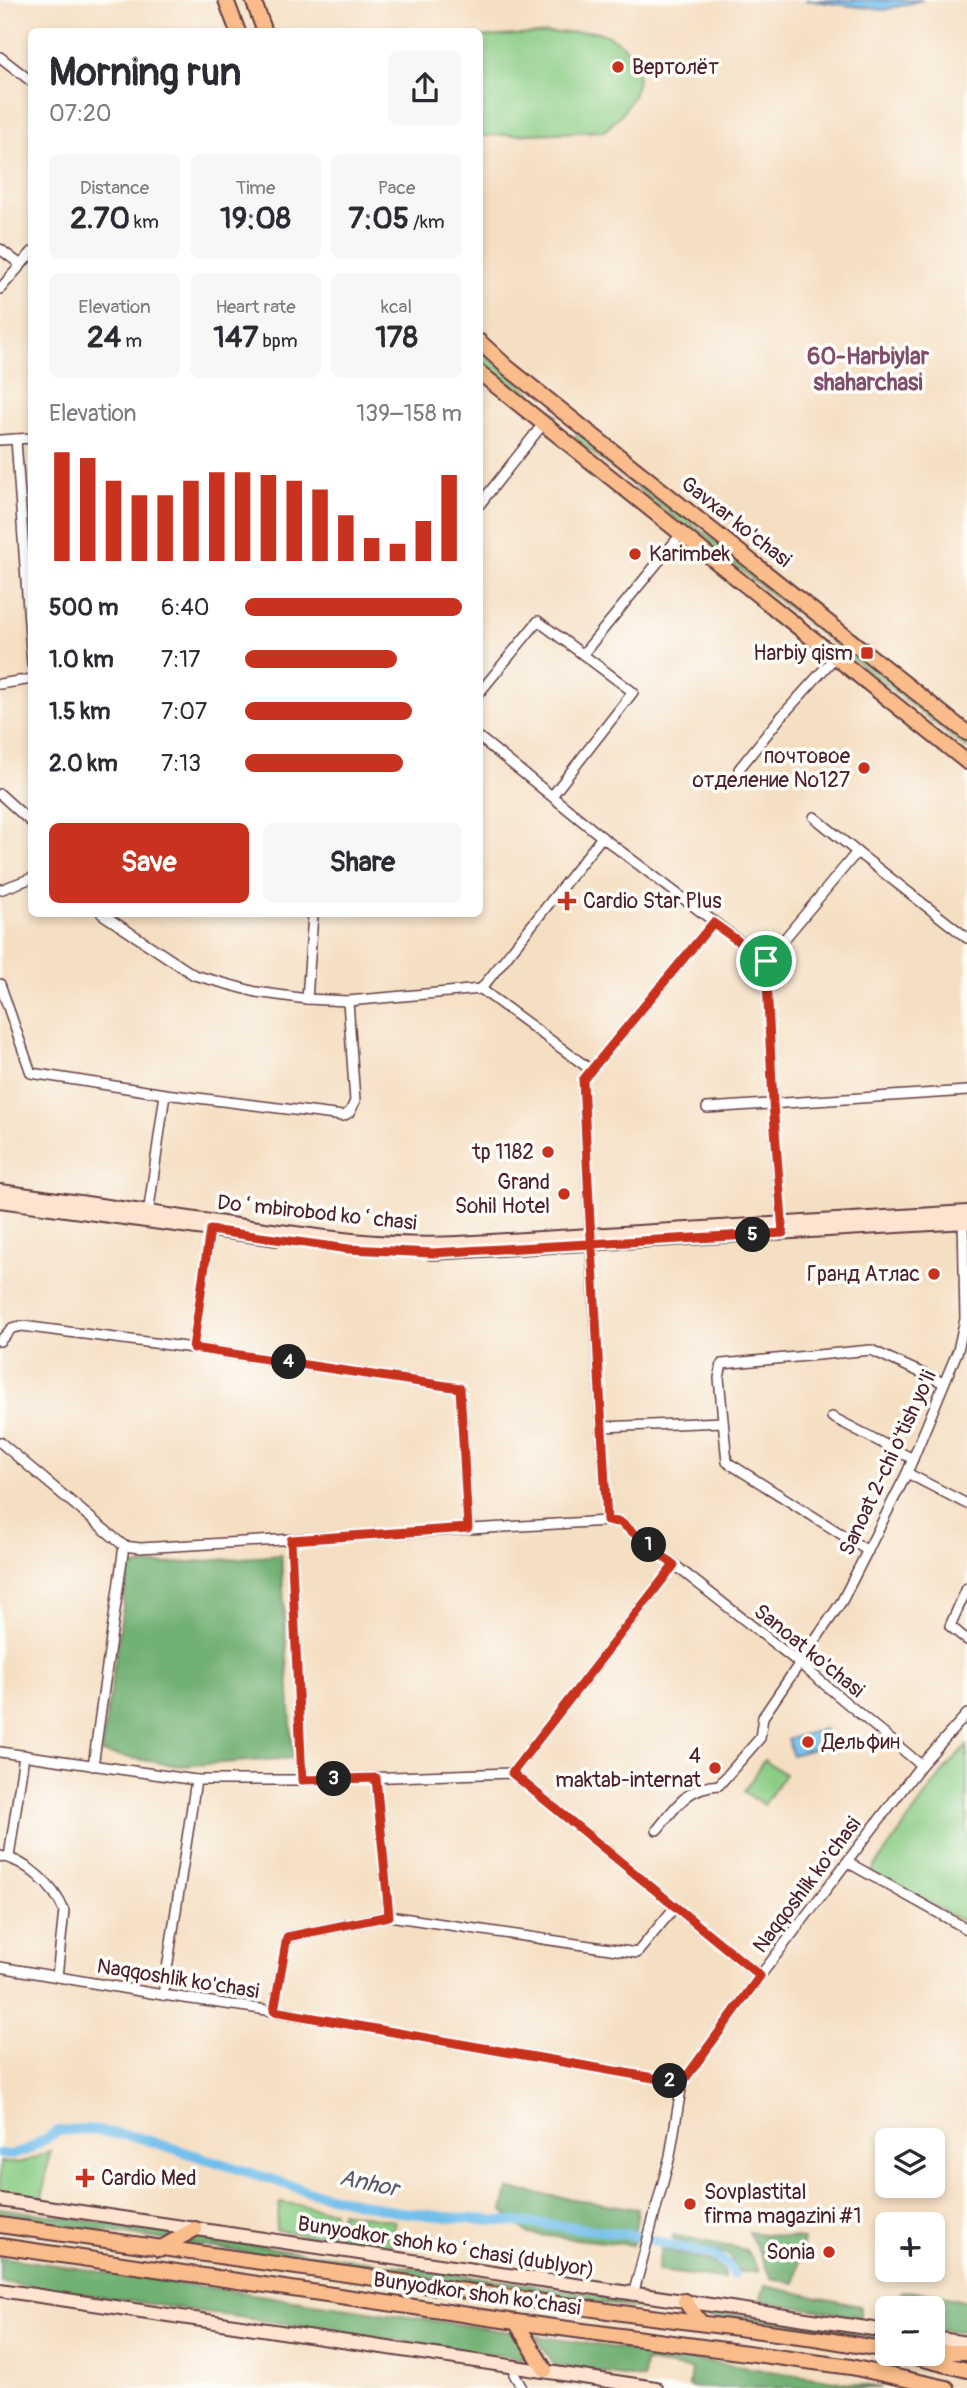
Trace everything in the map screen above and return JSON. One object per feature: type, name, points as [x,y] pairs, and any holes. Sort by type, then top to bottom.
[{"type":"main road","points":[[226,0],[238,28]]},
{"type":"main road","points":[[253,0],[264,28]]},
{"type":"main road","name":"Gavxar ko'chasi","points":[[483,345],[508,368],[967,733]]},
{"type":"main road","name":"Gavxar ko'chasi","points":[[483,375],[967,762]]},
{"type":"main road","points":[[562,439],[562,426],[568,422],[576,422]]},
{"type":"main road","name":"Bunyodkor shoh ko'chasi","points":[[0,2225],[875,2348]]},
{"type":"main road","points":[[159,2249],[195,2229]]},
{"type":"main road","name":"Bunyodkor shoh ko'chasi","points":[[0,2246],[516,2322],[837,2365],[947,2388]]},
{"type":"main road","points":[[685,2301],[701,2323]]},
{"type":"main road","points":[[516,2322],[545,2370]]},
{"type":"main road","points":[[945,2351],[967,2351]]},
{"type":"main road","points":[[945,2364],[967,2370]]},
{"type":"street","points":[[0,57],[28,79]]},
{"type":"street","points":[[0,249],[21,265]]},
{"type":"street","points":[[0,289],[28,257]]},
{"type":"street","points":[[483,499],[543,424]]},
{"type":"street","points":[[0,440],[28,438]]},
{"type":"street","points":[[16,439],[28,608]]},
{"type":"street","points":[[583,654],[682,533]]},
{"type":"street","points":[[483,688],[538,621],[633,692],[552,796]]},
{"type":"street","points":[[739,769],[780,718],[836,656]]},
{"type":"street","points":[[0,684],[28,680]]},
{"type":"street","points":[[483,740],[602,837],[766,961]]},
{"type":"street","points":[[0,794],[28,819]]},
{"type":"street","points":[[814,817],[963,935],[967,922]]},
{"type":"street","points":[[481,989],[602,837]]},
{"type":"street","points":[[783,1228],[766,961],[856,852]]},
{"type":"street","points":[[0,890],[28,880]]},
{"type":"street","points":[[107,917],[194,975],[256,992],[348,1001],[481,989],[591,1070]]},
{"type":"street","points":[[307,999],[313,917]]},
{"type":"street","points":[[0,1442],[124,1546],[140,1548],[607,1521],[583,1080],[713,923]]},
{"type":"street","points":[[0,984],[31,1073],[165,1094],[343,1116],[347,1115],[355,1101],[348,1001]]},
{"type":"street","points":[[707,1108],[967,1091]]},
{"type":"street","points":[[148,1216],[165,1094]]},
{"type":"street","name":"Doʻmbirobod koʻchasi","points":[[0,1191],[211,1225],[404,1244],[591,1240],[965,1217]]},
{"type":"street","name":"Doʻmbirobod koʻchasi","points":[[0,1201],[148,1216]]},
{"type":"street","name":"Sanoat 2-chi o'tish yo'li","points":[[657,1830],[692,1791],[704,1786],[719,1786],[761,1738],[763,1717],[842,1601],[868,1551],[913,1459],[958,1350],[964,1325],[965,1217]]},
{"type":"street","points":[[193,1348],[211,1225]]},
{"type":"street","points":[[0,1341],[12,1328],[22,1325],[460,1388],[468,1528]]},
{"type":"street","points":[[868,1551],[727,1462],[719,1378],[722,1364],[871,1350],[944,1383]]},
{"type":"street","points":[[832,1417],[913,1459]]},
{"type":"street","points":[[602,1427],[723,1422]]},
{"type":"street","points":[[907,1472],[967,1504]]},
{"type":"street","name":"Sanoat ko'chasi","points":[[607,1521],[620,1522],[921,1765]]},
{"type":"street","points":[[291,1540],[302,1780]]},
{"type":"street","points":[[93,1766],[124,1546]]},
{"type":"street","points":[[512,1773],[674,1565]]},
{"type":"street","points":[[967,1588],[950,1626],[967,1640]]},
{"type":"street","name":"Naqqoshlik ko'chasi","points":[[634,2295],[670,2156],[682,2083],[921,1765],[967,1713]]},
{"type":"street","points":[[0,1752],[196,1780],[302,1780],[512,1773],[760,1976]]},
{"type":"street","points":[[24,1755],[4,1857],[34,1873],[61,1903],[64,1911],[57,1977]]},
{"type":"street","points":[[376,1778],[389,1916]]},
{"type":"street","points":[[163,1995],[196,1780]]},
{"type":"street","points":[[847,1862],[967,1929]]},
{"type":"street","points":[[274,2011],[287,1937],[389,1916],[637,1953],[675,1907]]},
{"type":"street","name":"Naqqoshlik ko'chasi","points":[[0,1967],[274,2011],[682,2083]]},
{"type":"street","name":"Bunyodkor shoh koʻchasi (dublyor)","points":[[0,2200],[875,2330]]},
{"type":"street","points":[[0,2290],[656,2388]]},
{"type":"street","points":[[945,2340],[967,2343]]},
{"type":"street","points":[[515,2366],[514,2374],[522,2388]]},
{"type":"green space","points":[[595,31],[614,39],[628,50],[638,75],[629,104],[604,131],[483,136],[483,37]]},
{"type":"green space","points":[[483,353],[557,415],[557,418],[551,421],[483,362]]},
{"type":"green space","points":[[578,433],[967,741],[967,749],[574,438]]},
{"type":"green space","points":[[281,1555],[293,1758],[179,1766],[101,1753],[129,1567]]},
{"type":"green space","points":[[967,1745],[967,1924],[871,1872],[942,1773]]},
{"type":"green space","points":[[764,1760],[785,1774],[764,1805],[744,1792]]},
{"type":"green space","points":[[50,2151],[42,2199],[0,2193],[0,2162],[20,2162]]},
{"type":"green space","points":[[508,2189],[638,2209],[633,2245],[529,2234],[503,2211]]},
{"type":"green space","points":[[280,2202],[334,2211],[330,2239],[276,2230]]},
{"type":"green space","points":[[0,2208],[179,2234],[166,2240],[0,2216]]},
{"type":"green space","points":[[341,2212],[395,2221],[391,2249],[337,2240]]},
{"type":"green space","points":[[749,2232],[803,2239],[795,2283],[771,2278]]},
{"type":"green space","points":[[673,2235],[746,2250],[759,2272],[739,2272],[730,2256],[673,2239]]},
{"type":"green space","points":[[198,2237],[684,2307],[690,2316],[186,2244]]},
{"type":"green space","points":[[661,2249],[712,2262],[724,2271],[724,2279],[657,2271]]},
{"type":"green space","points":[[0,2257],[511,2332],[531,2360],[0,2282]]},
{"type":"green space","points":[[765,2286],[860,2306],[860,2317],[760,2301]]},
{"type":"green space","points":[[902,2291],[943,2296],[898,2296]]},
{"type":"green space","points":[[945,2296],[967,2302],[967,2332],[945,2330]]},
{"type":"green space","points":[[697,2309],[875,2333],[875,2339],[701,2317]]},
{"type":"green space","points":[[536,2336],[882,2388],[699,2388],[689,2386],[691,2369],[645,2362],[643,2379],[554,2365]]},
{"type":"water","points":[[805,0],[923,0],[884,10]]},
{"type":"water","name":"Дельфин","points":[[824,1729],[828,1745],[792,1755],[788,1739]]},
{"type":"waterway","name":"Anhor","points":[[0,2154],[11,2155],[25,2151],[58,2131],[85,2129],[137,2137],[308,2191],[393,2211],[554,2225],[631,2235],[714,2256],[728,2265],[733,2274]]},
{"type":"place","name":"Вертолёт","points":[[618,67]]},
{"type":"place","name":"Karimbek","points":[[635,554]]},
{"type":"place","name":"Harbiy qism","points":[[867,653]]},
{"type":"place","name":"почтовое отделение №127","points":[[864,768]]},
{"type":"place","name":"Cardio Star Plus","points":[[567,901]]},
{"type":"place","name":"tp 1182","points":[[548,1152]]},
{"type":"place","name":"Grand Sohil Hotel","points":[[564,1194]]},
{"type":"place","name":"Гранд Атлас","points":[[934,1274]]},
{"type":"place","name":"Дельфин","points":[[808,1742]]},
{"type":"place","name":"4 maktab-internat","points":[[715,1768]]},
{"type":"place","name":"Cardio Med","points":[[85,2178]]},
{"type":"place","name":"Sovplastital firma magazini #1","points":[[690,2204]]},
{"type":"place","name":"Sonia","points":[[829,2252]]},
{"type":"district","name":"60-Harbiylar shaharchasi","points":[[868,369]]},
{"type":"route","points":[[766,961],[713,923],[583,1080],[590,1235],[591,1245],[593,1264],[607,1521],[620,1522],[674,1565],[512,1773],[760,1976],[682,2083],[274,2011],[287,1937],[389,1916],[376,1778],[302,1780],[291,1540],[468,1528],[460,1388],[193,1348],[210,1230],[349,1249],[432,1253],[591,1245],[783,1233],[766,961]]}]
